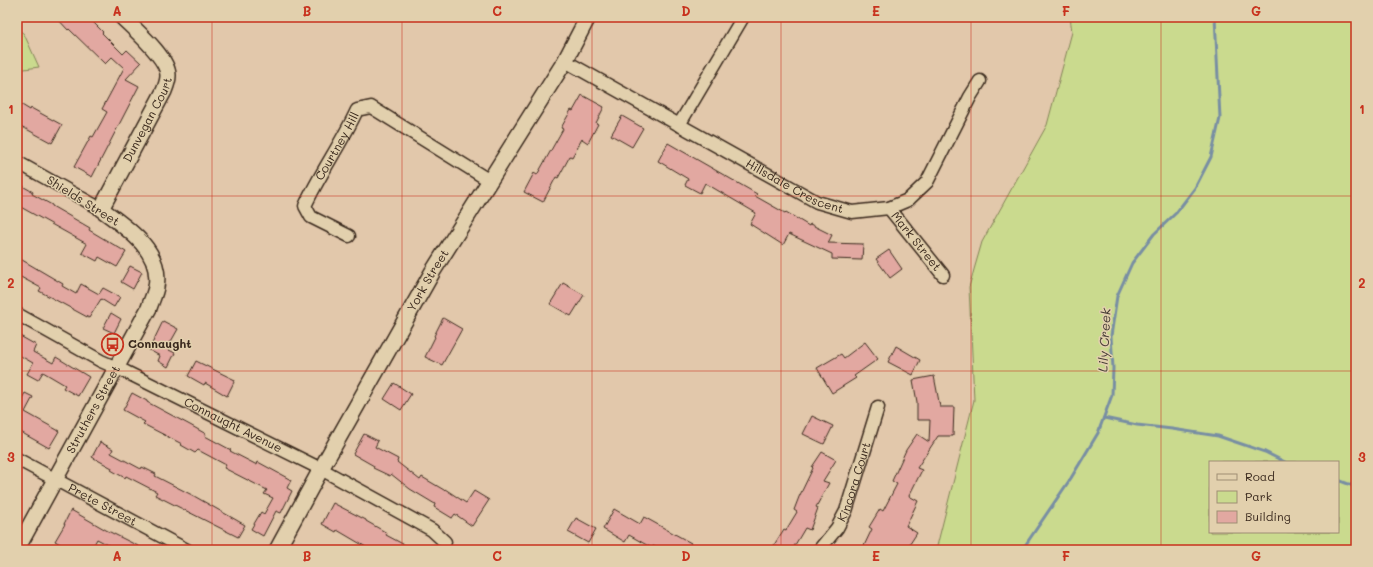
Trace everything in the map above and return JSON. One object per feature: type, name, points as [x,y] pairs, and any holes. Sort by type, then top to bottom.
[{"type":"street","name":"Dunvegan Court","points":[[101,209],[168,82],[165,63],[160,55],[122,17]]},
{"type":"street","name":"York Street","points":[[277,550],[433,271],[565,61],[588,17]]},
{"type":"street","points":[[679,125],[743,17]]},
{"type":"street","name":"Hillsdale Crescent","points":[[565,61],[817,202],[852,212],[889,208],[908,200],[927,182],[970,97],[980,81]]},
{"type":"street","name":"Courtney Hill","points":[[349,236],[311,217],[305,206],[312,190],[351,124],[357,110],[371,107],[490,181]]},
{"type":"street","name":"Shields Street","points":[[17,162],[101,209],[137,237],[150,254],[155,266]]},
{"type":"street","name":"Mark Street","points":[[889,208],[942,275]]},
{"type":"street","name":"Struthers Street","points":[[17,549],[115,367],[149,308],[156,286],[155,266]]},
{"type":"street","name":"Connaught Avenue","points":[[17,314],[115,367],[321,469],[432,530],[445,542]]},
{"type":"street","name":"Kincora Court","points":[[819,550],[837,528],[846,511],[878,407]]},
{"type":"street","name":"Prete Street","points":[[17,460],[187,550]]},
{"type":"green space","points":[[1070,17],[1356,17],[1356,550],[936,550],[974,400],[969,287],[982,242],[1047,125],[1072,32]]},
{"type":"green space","points":[[17,28],[24,34],[39,67],[17,70]]},
{"type":"building","points":[[56,17],[88,17],[123,54],[127,50],[141,63],[126,79],[139,86],[92,177],[74,167],[91,136],[93,137],[107,112],[102,109],[124,68],[112,57],[105,64]]},
{"type":"building","points":[[582,95],[604,107],[596,123],[598,124],[588,143],[582,139],[572,157],[570,156],[558,178],[556,177],[543,202],[524,192],[534,173],[537,175],[563,129],[561,128],[571,110],[573,111]]},
{"type":"building","points":[[17,102],[30,110],[31,108],[62,125],[52,143],[17,124]]},
{"type":"building","points":[[622,116],[643,128],[632,147],[611,135]]},
{"type":"building","points":[[668,143],[757,194],[755,196],[785,213],[786,212],[809,226],[810,224],[832,235],[828,243],[863,244],[862,260],[832,259],[832,254],[789,234],[783,245],[750,224],[756,213],[705,183],[700,193],[685,185],[688,179],[658,161]]},
{"type":"building","points":[[17,183],[33,192],[32,194],[90,228],[89,230],[126,252],[117,267],[99,257],[97,261],[82,253],[87,244],[17,205]]},
{"type":"building","points":[[889,250],[902,269],[890,278],[876,259]]},
{"type":"building","points":[[17,257],[63,284],[62,286],[76,294],[81,284],[99,294],[103,288],[120,297],[114,307],[101,299],[89,318],[39,291],[41,288],[17,275]]},
{"type":"building","points":[[130,266],[142,272],[133,289],[121,282]]},
{"type":"building","points":[[563,283],[584,295],[571,316],[550,304]]},
{"type":"building","points":[[111,313],[121,319],[114,333],[103,328]]},
{"type":"building","points":[[443,318],[462,329],[442,365],[425,357]]},
{"type":"building","points":[[163,321],[178,329],[169,345],[171,346],[169,350],[175,353],[168,367],[158,361],[160,356],[149,350]]},
{"type":"building","points":[[20,336],[36,345],[33,352],[53,363],[56,357],[89,377],[78,396],[63,388],[65,385],[43,372],[38,380],[27,374],[33,363],[17,354],[17,342]]},
{"type":"building","points":[[865,342],[878,359],[854,376],[856,378],[832,393],[817,368],[841,354],[844,358]]},
{"type":"building","points":[[896,346],[920,360],[913,375],[888,362]]},
{"type":"building","points":[[196,361],[235,380],[227,396],[205,383],[204,385],[188,376]]},
{"type":"building","points":[[934,376],[940,407],[954,407],[953,436],[938,436],[917,468],[922,470],[909,496],[918,501],[906,526],[917,533],[906,550],[862,550],[872,529],[869,527],[880,509],[883,511],[897,484],[892,481],[906,450],[917,434],[929,442],[930,420],[917,420],[917,402],[913,380]]},
{"type":"building","points":[[394,383],[411,394],[401,410],[384,399]]},
{"type":"building","points":[[25,393],[33,397],[25,412],[59,431],[49,448],[17,430],[17,407]]},
{"type":"building","points":[[132,393],[206,434],[205,436],[231,450],[230,451],[257,465],[258,462],[291,480],[287,488],[292,491],[281,513],[276,511],[263,536],[251,529],[261,512],[264,514],[273,498],[264,494],[267,490],[224,468],[226,465],[198,450],[195,453],[181,445],[182,444],[143,424],[145,422],[123,410]]},
{"type":"building","points":[[812,416],[833,426],[824,444],[803,434]]},
{"type":"building","points":[[364,434],[378,441],[375,447],[398,459],[397,462],[420,480],[422,477],[444,490],[445,489],[466,503],[474,491],[489,500],[472,526],[455,514],[452,518],[434,507],[435,504],[410,489],[391,474],[390,476],[373,468],[374,466],[353,454]]},
{"type":"building","points":[[100,442],[113,449],[111,453],[141,469],[142,467],[156,474],[155,476],[245,525],[238,537],[155,495],[157,492],[126,476],[125,478],[111,470],[112,468],[92,457]]},
{"type":"building","points":[[822,452],[836,460],[823,481],[829,483],[816,507],[818,508],[810,530],[805,528],[792,550],[782,550],[774,545],[784,529],[786,530],[797,512],[794,510],[799,497],[813,468],[812,467]]},
{"type":"building","points":[[333,503],[366,520],[387,533],[386,535],[414,550],[371,550],[337,530],[336,532],[322,524]]},
{"type":"building","points":[[614,509],[640,524],[644,517],[691,543],[687,550],[661,550],[653,546],[652,548],[629,535],[625,542],[603,529]]},
{"type":"building","points":[[71,510],[146,550],[118,550],[97,539],[91,550],[70,550],[55,541]]},
{"type":"building","points":[[576,518],[596,529],[588,543],[568,532]]},
{"type":"waterway","name":"Lily Creek","points":[[1022,550],[1071,478],[1098,433],[1112,395],[1113,368],[1111,336],[1117,296],[1132,263],[1154,234],[1176,213],[1195,188],[1211,157],[1220,118],[1215,17]]},
{"type":"waterway","points":[[1104,418],[1137,425],[1218,436],[1265,452],[1283,461]]},
{"type":"waterway","points":[[1339,480],[1356,487]]},
{"type":"place","name":"Connaught","points":[[113,344]]}]
